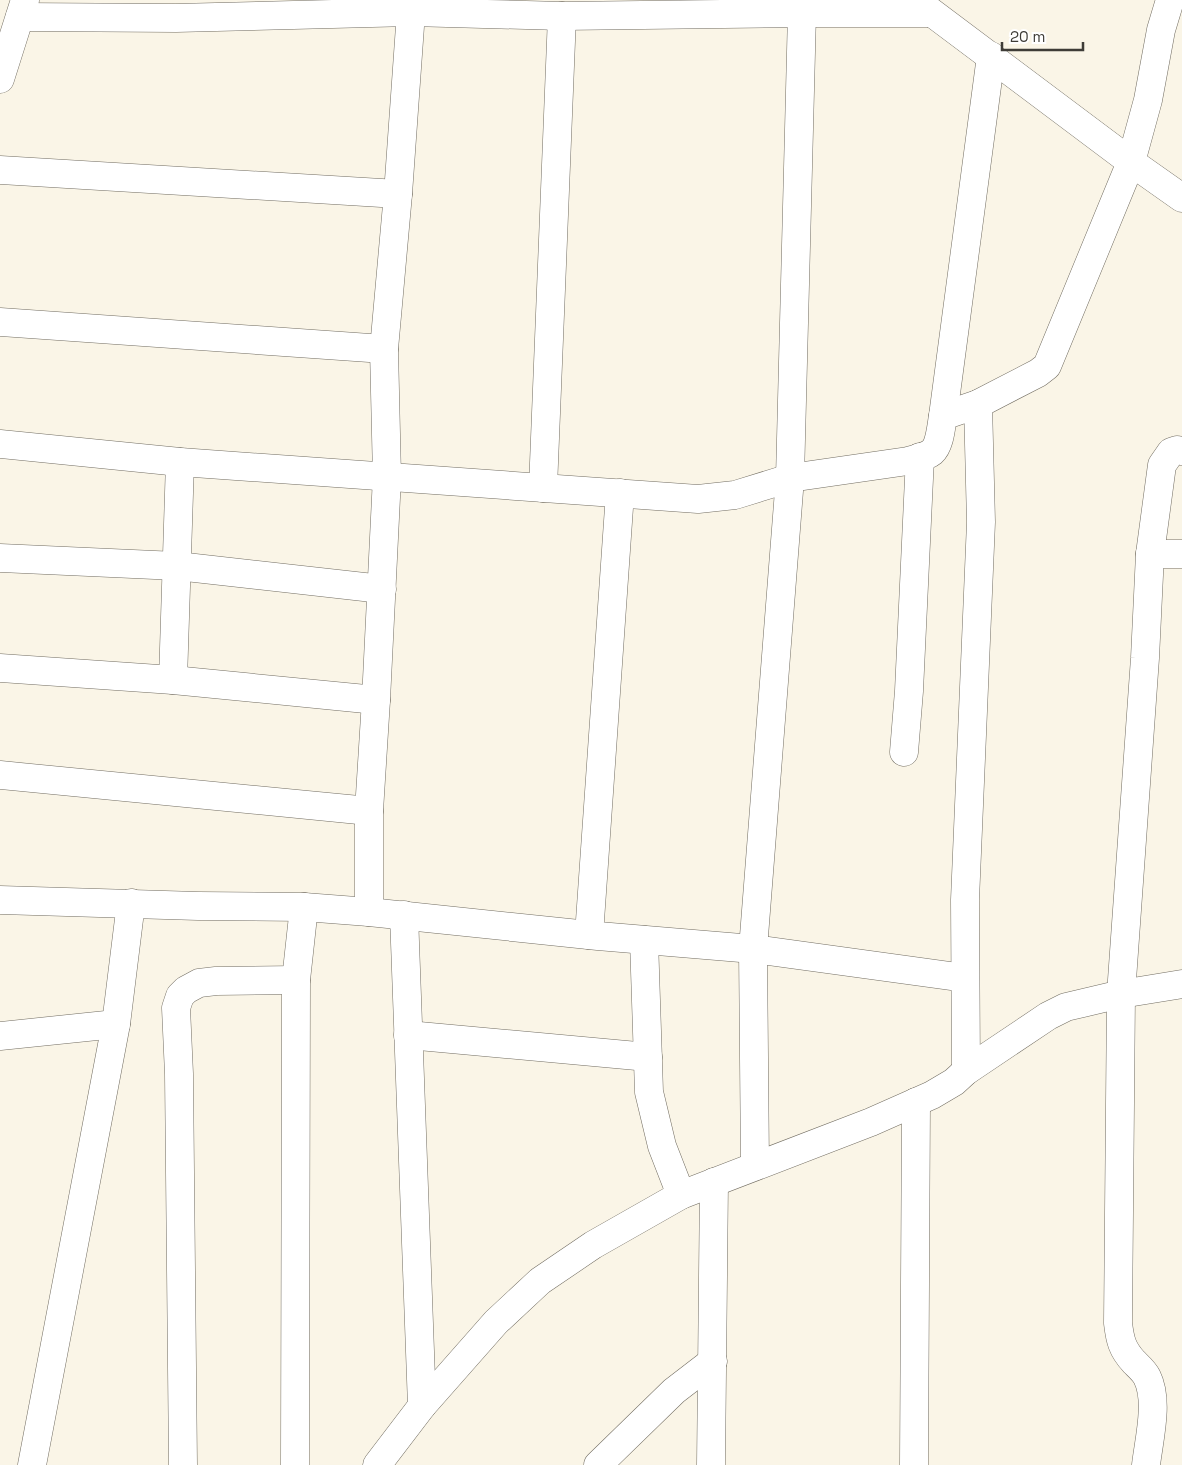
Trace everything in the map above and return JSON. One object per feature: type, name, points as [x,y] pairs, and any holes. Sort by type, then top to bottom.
[{"type":"street","points":[[943,416],[978,404],[1038,373],[1047,366],[1131,162],[1148,100],[1161,30],[1170,0]]},
{"type":"street","points":[[0,79],[23,8],[411,12],[562,16],[802,13],[923,7],[1182,198]]},
{"type":"street","points":[[369,912],[369,811],[387,477],[384,349],[398,194],[411,12]]},
{"type":"street","points":[[755,1166],[753,949],[790,478],[802,13]]},
{"type":"street","points":[[543,488],[562,16]]},
{"type":"street","points":[[0,444],[180,462],[698,499],[735,495],[790,478],[908,461],[920,457],[932,452],[936,446],[943,416],[991,56]]},
{"type":"street","points":[[0,170],[398,194]]},
{"type":"street","points":[[0,322],[384,349]]},
{"type":"street","points":[[966,1071],[965,900],[981,522],[978,404]]},
{"type":"street","points":[[1146,1465],[1153,1407],[1152,1392],[1146,1375],[1120,1342],[1118,1323],[1121,994],[1145,658],[1150,554],[1162,465],[1171,452],[1182,450]]},
{"type":"street","points":[[904,752],[909,691],[920,457]]},
{"type":"street","points":[[173,680],[180,462]]},
{"type":"street","points":[[589,935],[620,493]]},
{"type":"street","points":[[1150,554],[1182,554]]},
{"type":"street","points":[[0,558],[176,566],[382,589]]},
{"type":"street","points":[[0,668],[173,680],[376,700]]},
{"type":"street","points":[[0,775],[369,811]]},
{"type":"street","points":[[0,900],[304,908],[369,912],[589,935],[753,949],[966,978]]},
{"type":"street","points":[[32,1465],[116,1024],[131,903]]},
{"type":"street","points":[[295,1465],[296,980],[304,908]]},
{"type":"street","points":[[404,915],[422,1406]]},
{"type":"street","points":[[644,940],[649,1092],[662,1146],[681,1195]]},
{"type":"street","points":[[183,1465],[179,1074],[176,1008],[180,996],[198,983],[296,980]]},
{"type":"street","points":[[377,1465],[422,1406],[496,1322],[540,1281],[593,1245],[681,1195],[871,1122],[932,1095],[954,1082],[966,1071],[1048,1016],[1066,1006],[1121,994],[1182,984]]},
{"type":"street","points":[[0,1036],[116,1024]]},
{"type":"street","points":[[408,1035],[648,1057]]},
{"type":"street","points":[[914,1465],[916,1102]]},
{"type":"street","points":[[711,1465],[714,1182]]},
{"type":"street","points":[[598,1465],[674,1392],[713,1361]]}]
